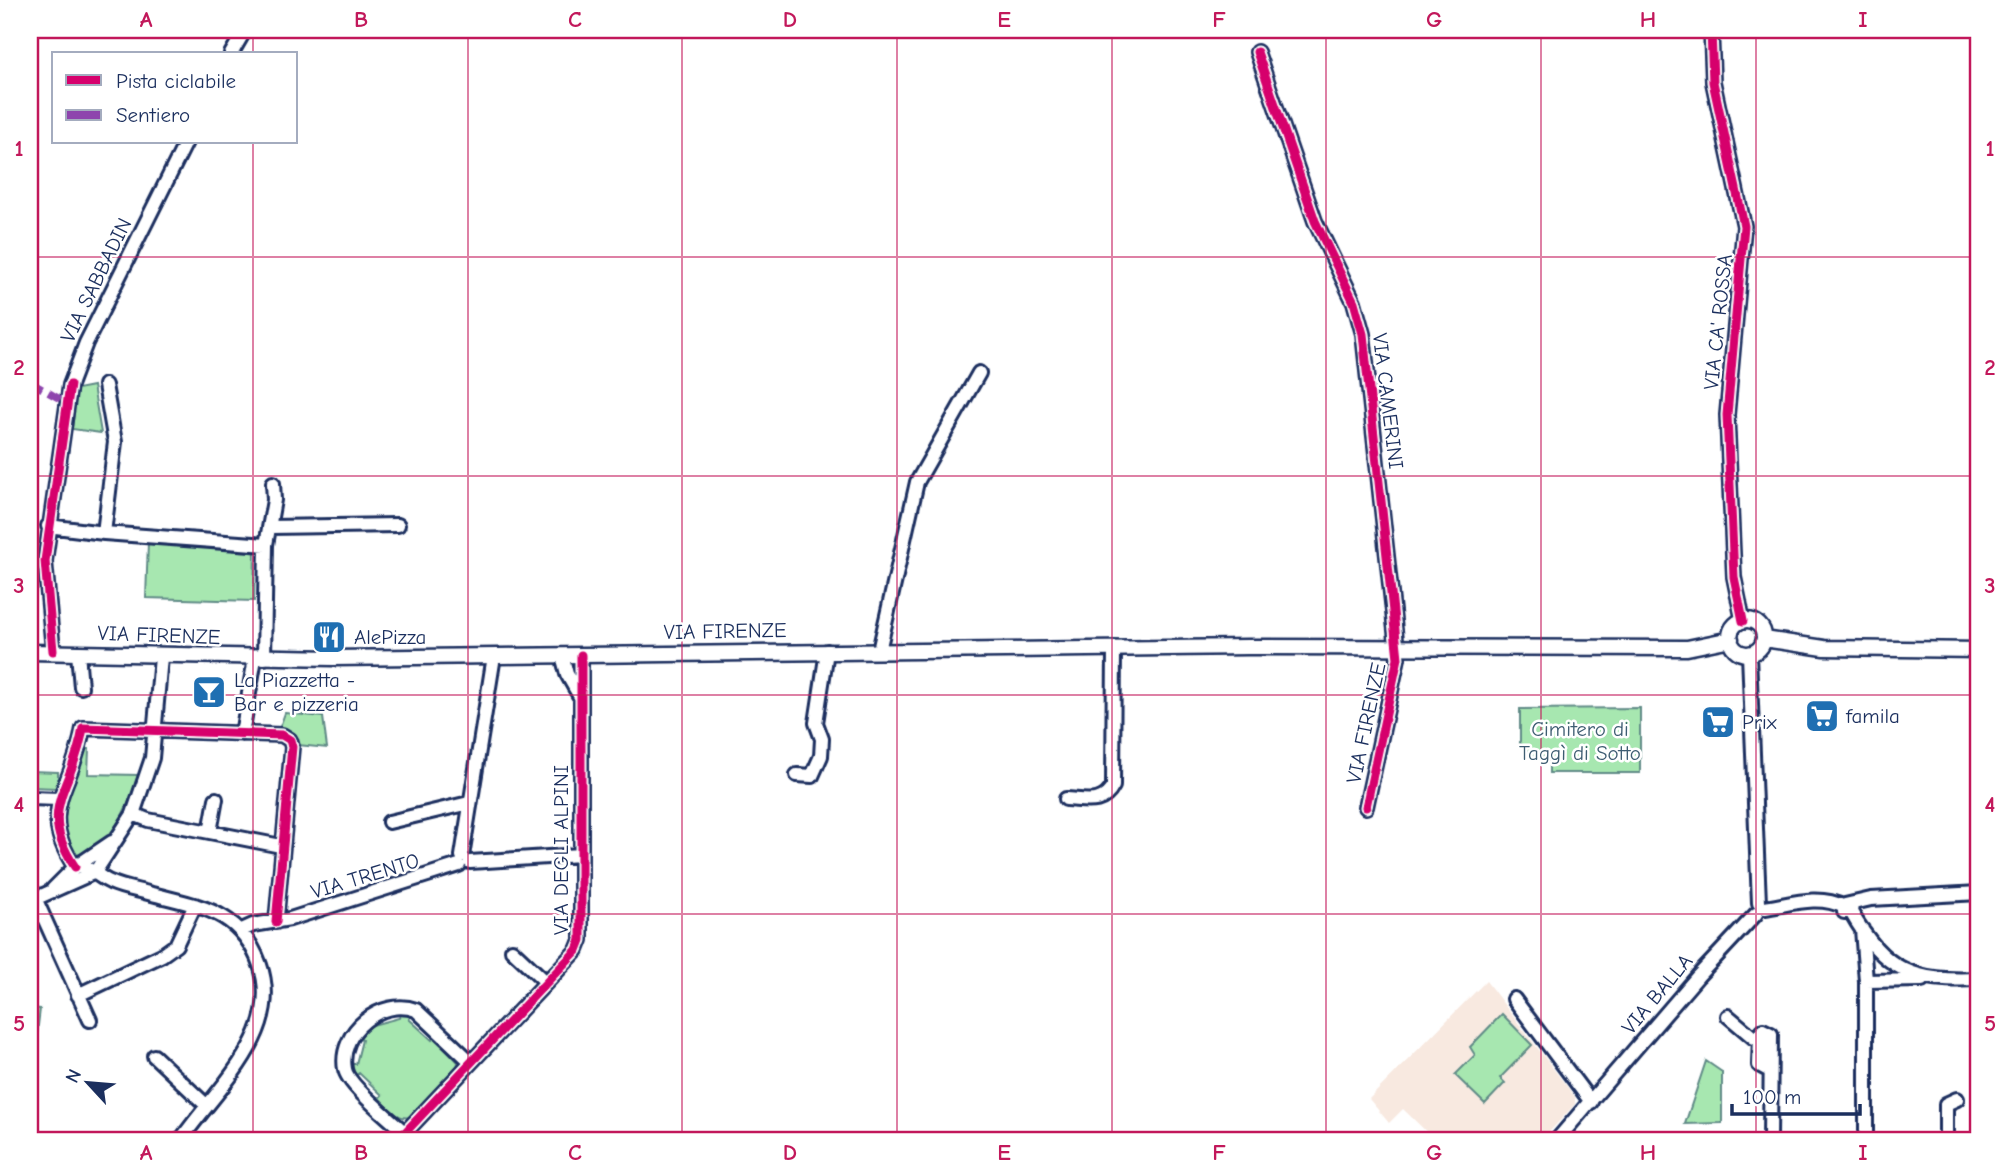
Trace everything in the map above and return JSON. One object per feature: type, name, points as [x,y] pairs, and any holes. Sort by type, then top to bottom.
[{"type":"main road","points":[[1744,621],[1759,625],[1764,639],[1759,650],[1749,654],[1739,652],[1731,639],[1733,629],[1744,621]]},
{"type":"main road","name":"VIA FIRENZE","points":[[30,652],[260,658],[1114,648],[1687,648],[1731,639]]},
{"type":"main road","points":[[1764,639],[1824,648],[1979,650]]},
{"type":"street","points":[[232,52],[244,30]]},
{"type":"street","name":"VIA CA' ROSSA","points":[[1711,30],[1711,70],[1744,226],[1727,415],[1734,577],[1744,621]]},
{"type":"street","name":"VIA CAMERINI","points":[[1257,52],[1315,221],[1359,316],[1397,647]]},
{"type":"street","name":"VIA SABBADIN","points":[[53,651],[46,561],[48,526],[68,394],[78,361],[185,144]]},
{"type":"street","points":[[879,651],[917,482],[979,373]]},
{"type":"street","points":[[104,385],[115,442],[104,533]]},
{"type":"street","points":[[242,734],[260,658],[266,545],[273,483]]},
{"type":"street","points":[[270,527],[398,525]]},
{"type":"street","points":[[48,526],[104,533],[266,545]]},
{"type":"street","name":"VIA FIRENZE","points":[[1366,807],[1397,665],[1397,647]]},
{"type":"street","points":[[1066,799],[1100,801],[1108,797],[1113,786],[1114,648]]},
{"type":"street","points":[[797,775],[812,776],[821,756],[821,739],[816,723],[827,651]]},
{"type":"street","points":[[78,653],[81,687]]},
{"type":"street","points":[[1749,654],[1760,909],[1814,900],[1826,900],[1849,908],[1862,929],[1900,969],[1926,979]]},
{"type":"street","name":"VIA DEGLI ALPINI","points":[[562,655],[567,674],[579,695]]},
{"type":"street","name":"VIA DEGLI ALPINI","points":[[401,1137],[577,950],[581,940],[581,655]]},
{"type":"street","points":[[464,861],[469,803],[494,656]]},
{"type":"street","points":[[90,1020],[32,900],[85,868],[116,839],[133,814],[149,773],[161,657]]},
{"type":"street","points":[[180,1141],[257,1034],[266,1009],[263,972],[255,951],[242,930],[220,914],[114,884],[85,868],[58,836],[56,822],[60,799],[74,767],[83,728],[282,735],[291,743],[276,922]]},
{"type":"street","points":[[30,799],[60,799]]},
{"type":"street","points":[[210,832],[216,799]]},
{"type":"street","points":[[389,822],[469,803]]},
{"type":"street","points":[[133,814],[148,820],[281,846]]},
{"type":"street","points":[[52,889],[85,879],[85,868],[116,839]]},
{"type":"street","name":"VIA TRENTO","points":[[242,930],[253,925],[276,922],[464,861],[580,855]]},
{"type":"street","points":[[1849,908],[1871,899],[1979,893]]},
{"type":"street","points":[[78,995],[162,956],[176,945],[195,905]]},
{"type":"street","name":"VIA BALLA","points":[[1556,1141],[1698,976],[1760,909]]},
{"type":"street","points":[[1862,929],[1866,960],[1866,1141]]},
{"type":"street","points":[[1866,960],[1870,951],[1878,948]]},
{"type":"street","points":[[512,950],[546,982]]},
{"type":"street","points":[[1881,981],[1895,978],[1900,969]]},
{"type":"street","points":[[1866,981],[1914,983],[1926,979],[1979,979]]},
{"type":"street","points":[[1514,999],[1591,1102]]},
{"type":"street","points":[[401,1137],[351,1082],[345,1070],[347,1050],[358,1024],[372,1016],[405,1006],[416,1010],[471,1062]]},
{"type":"street","points":[[1728,1016],[1754,1038],[1759,1038],[1763,1030],[1771,1034],[1770,1141]]},
{"type":"street","points":[[154,1056],[206,1105]]},
{"type":"street","points":[[1946,1141],[1946,1104],[1957,1100]]},
{"type":"shaded area","points":[[1486,981],[1575,1097],[1575,1104],[1541,1141],[1436,1141],[1403,1109],[1389,1123],[1369,1099]]},
{"type":"green space","points":[[93,386],[101,433],[72,429],[77,389]]},
{"type":"green space","points":[[148,542],[255,550],[254,601],[146,598]]},
{"type":"green space","name":"Cimitero di Taggì di Sotto","points":[[1640,708],[1640,773],[1549,773],[1549,758],[1532,757],[1520,743],[1520,709]]},
{"type":"green space","points":[[285,713],[323,717],[327,748],[298,745],[293,734],[278,732]]},
{"type":"green space","points":[[84,749],[89,749],[88,774],[139,775],[124,812],[109,836],[88,852],[76,855],[63,836],[61,816],[66,792]]},
{"type":"green space","points":[[30,771],[58,772],[58,788],[30,787]]},
{"type":"green space","points":[[30,1008],[40,1009],[30,1093]]},
{"type":"green space","points":[[401,1013],[411,1016],[409,1019],[432,1040],[435,1037],[458,1062],[457,1068],[411,1117],[401,1117],[389,1109],[379,1098],[382,1095],[359,1073],[355,1076],[350,1071],[352,1064],[356,1064],[362,1040],[358,1039],[365,1027],[399,1018]]},
{"type":"green space","points":[[1502,1014],[1532,1045],[1500,1078],[1505,1083],[1485,1104],[1455,1075],[1475,1055],[1470,1047]]},
{"type":"green space","points":[[1706,1061],[1722,1072],[1722,1123],[1685,1124]]},
{"type":"marked path","points":[[30,382],[67,403]]},
{"type":"cycle path","points":[[1711,30],[1713,82],[1744,226],[1727,415],[1734,577],[1743,621]]},
{"type":"cycle path","points":[[1257,52],[1315,221],[1354,302],[1363,334],[1398,658],[1366,807]]},
{"type":"cycle path","points":[[53,651],[45,561],[70,385]]},
{"type":"cycle path","points":[[397,1141],[577,950],[581,940],[581,655]]},
{"type":"cycle path","points":[[75,867],[63,847],[58,829],[58,813],[83,728],[282,735],[290,740],[292,747],[276,922]]},
{"type":"place","name":"AlePizza","points":[[329,637]]},
{"type":"place","name":"La Piazzetta - Bar e pizzeria","points":[[209,692]]},
{"type":"place","name":"famila","points":[[1822,716]]},
{"type":"place","name":"Prix","points":[[1718,722]]}]
